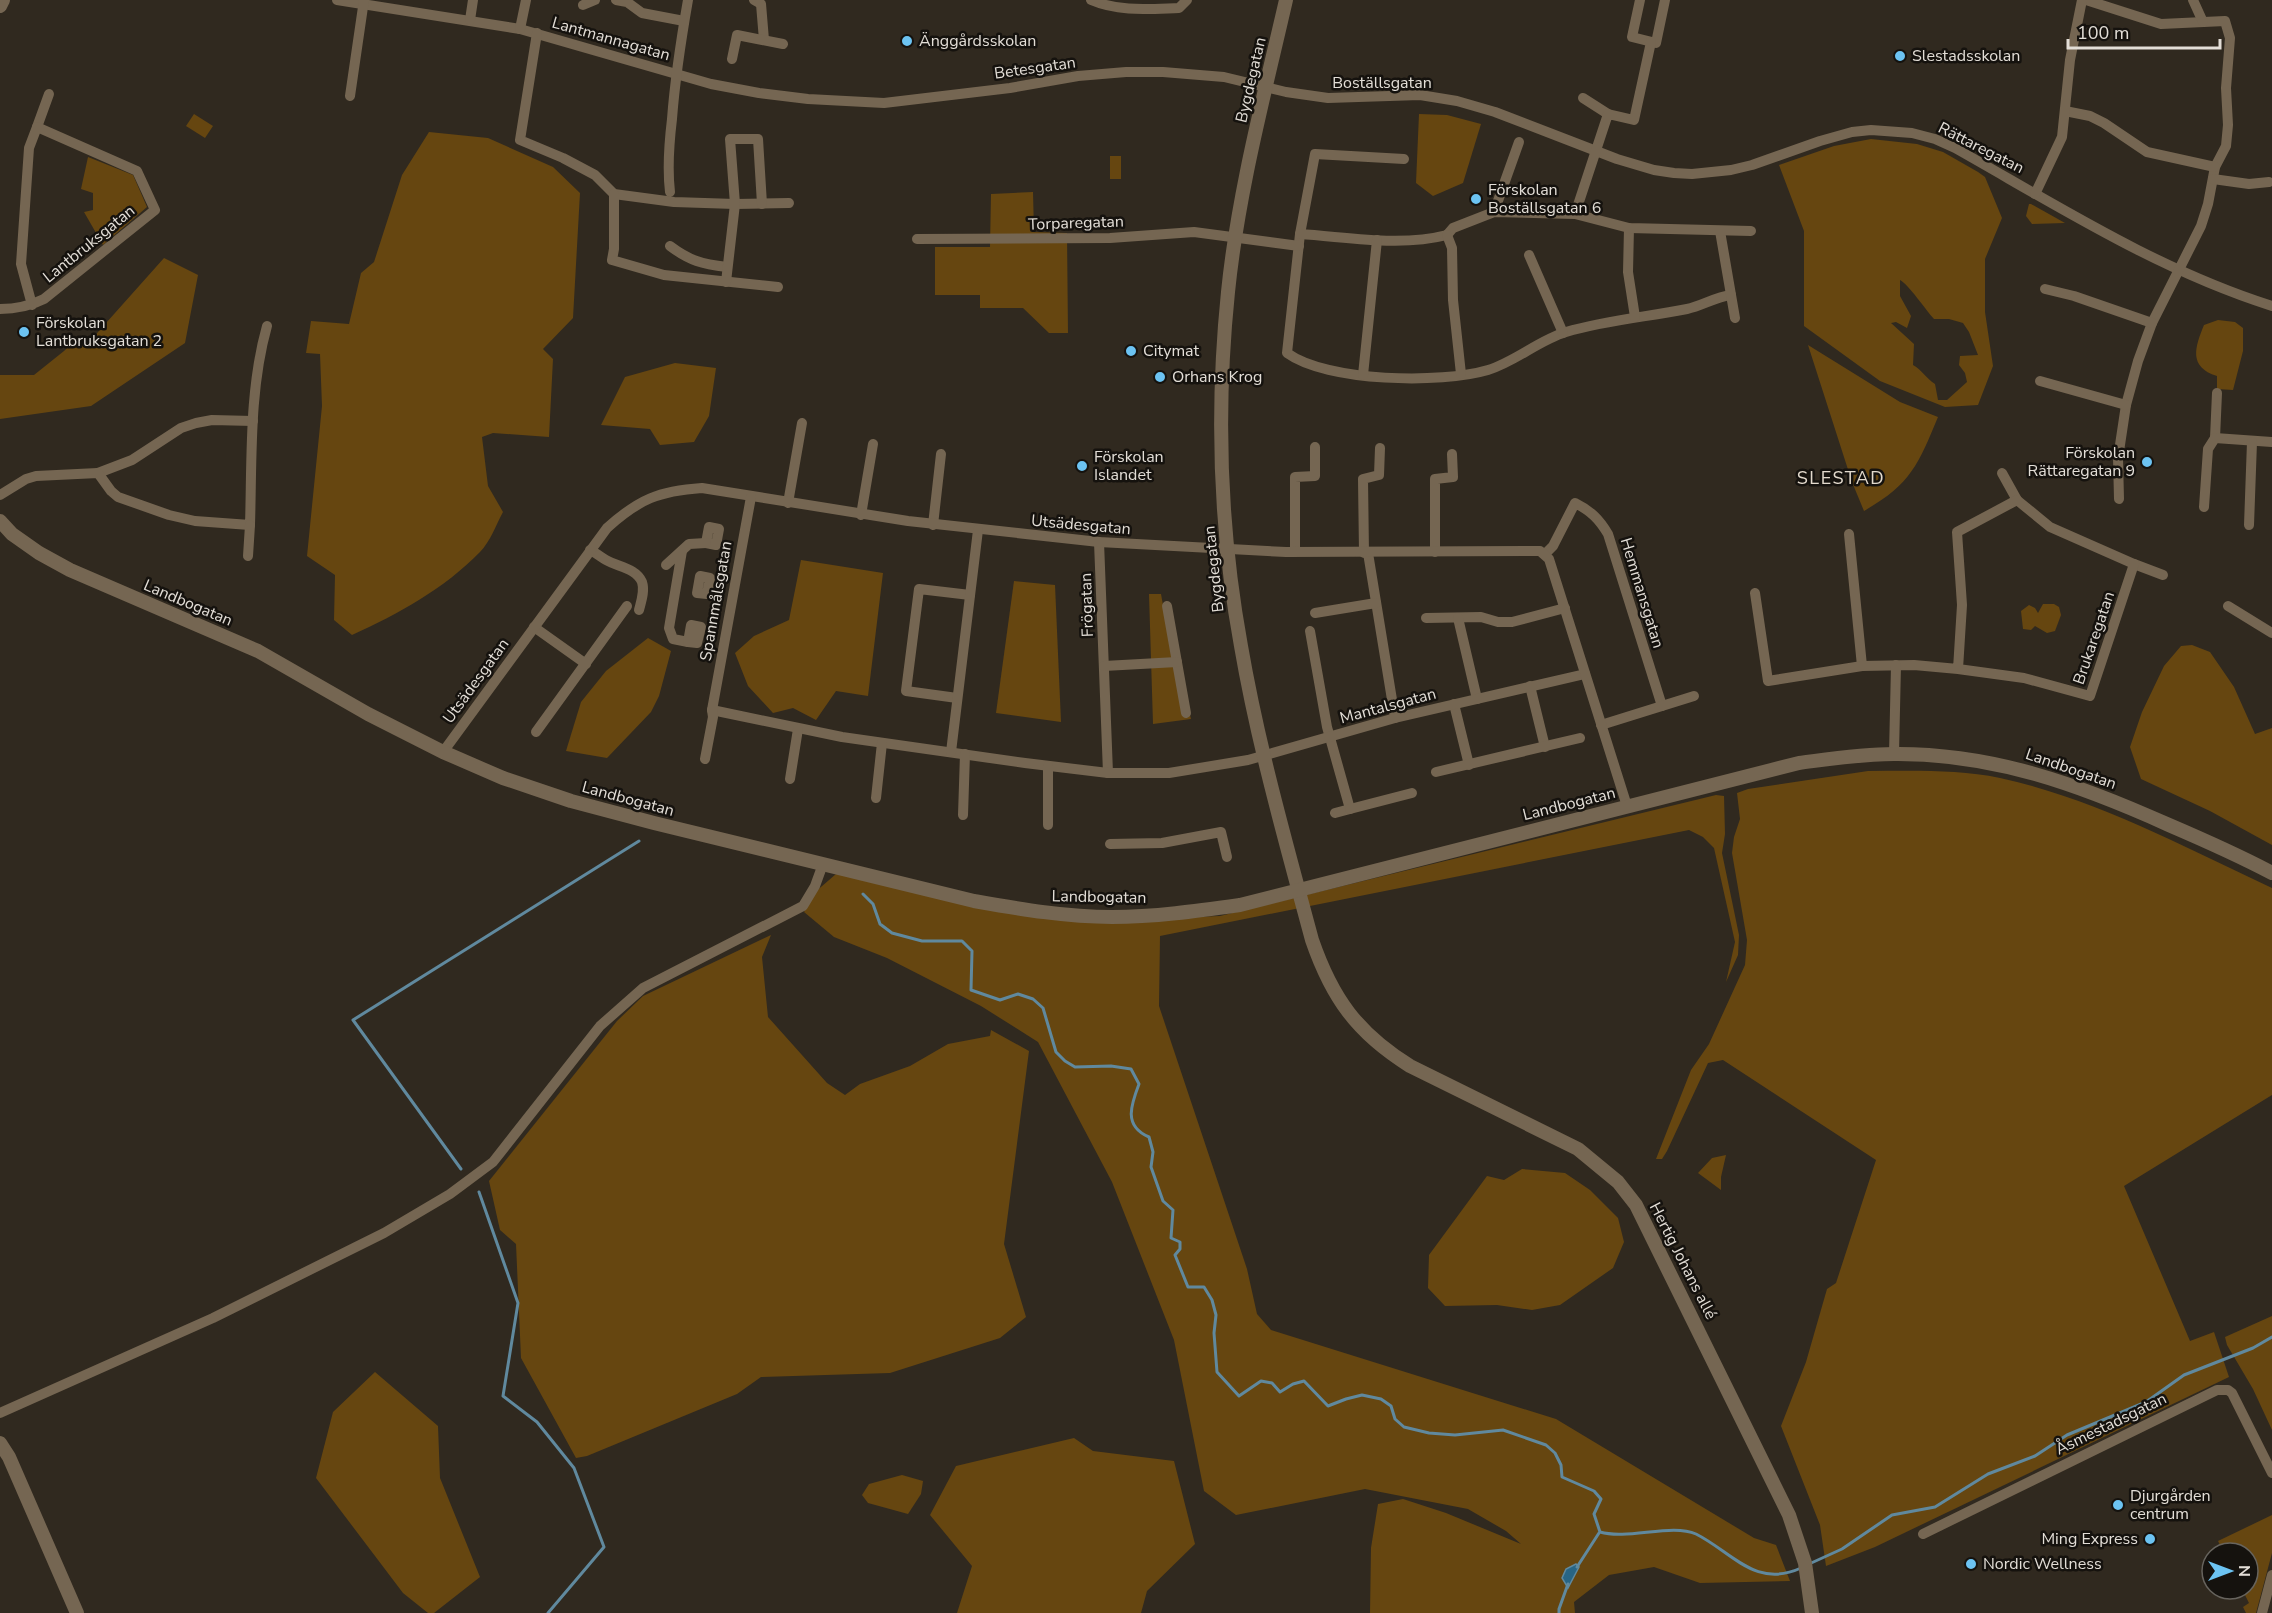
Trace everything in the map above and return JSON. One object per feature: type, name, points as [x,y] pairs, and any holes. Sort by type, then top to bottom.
[{"type":"street","points":[[0,6],[3,0]]},
{"type":"street","name":"Lantmannagatan","points":[[337,0],[364,2],[520,29],[711,84],[808,99]]},
{"type":"street","points":[[471,20],[474,0]]},
{"type":"street","points":[[520,29],[525,0]]},
{"type":"street","name":"Lantmannagatan","points":[[583,5],[595,0]]},
{"type":"street","name":"Lantmannagatan","points":[[616,0],[636,4],[642,14],[684,21]]},
{"type":"street","name":"Lantmannagatan","points":[[670,192],[667,170],[676,73],[688,0]]},
{"type":"street","points":[[754,0],[760,4],[764,40]]},
{"type":"street","points":[[1091,0],[1107,7],[1130,9],[1179,8],[1187,0]]},
{"type":"street","name":"Bygdegatan","points":[[1286,0],[1235,238],[1228,293],[1222,430],[1228,550],[1241,647],[1264,756],[1298,890]]},
{"type":"street","points":[[1640,0],[1632,38],[1656,43],[1665,0]]},
{"type":"street","name":"Rättaregatan","points":[[2035,194],[2060,147],[2070,60],[2084,0],[2161,24],[2224,21],[2230,38],[2226,88],[2228,135],[2226,146],[2215,167],[2200,226],[2152,323],[2126,405],[2118,458],[2119,499]]},
{"type":"street","points":[[2193,0],[2203,22]]},
{"type":"street","points":[[350,96],[364,2]]},
{"type":"street","name":"Lantmannagatan","points":[[537,33],[520,140],[563,158],[595,175],[614,194]]},
{"type":"street","points":[[732,59],[737,34],[783,44]]},
{"type":"street","points":[[1583,98],[1608,114],[1634,120],[1651,42]]},
{"type":"street","name":"Betesgatan","points":[[808,99],[884,103],[1010,88],[1078,76],[1126,72],[1194,73],[1266,87]]},
{"type":"street","name":"Boställsgatan","points":[[1266,87],[1328,98],[1420,95],[1457,101],[1495,112],[1597,152],[1654,170],[1692,174],[1731,170],[1771,159]]},
{"type":"street","name":"Lantbruksgatan","points":[[32,305],[21,264],[29,148],[50,94]]},
{"type":"street","points":[[2065,111],[2090,116],[2147,152],[2215,167]]},
{"type":"street","points":[[1575,214],[1608,114]]},
{"type":"street","name":"Lantbruksgatan","points":[[0,309],[32,305],[58,289],[155,210],[136,171],[36,127]]},
{"type":"street","name":"Rättaregatan","points":[[1771,159],[1852,132],[1871,130],[1912,133],[1935,139],[2178,271],[2272,306]]},
{"type":"street","points":[[726,282],[735,204],[730,139],[758,139],[762,204]]},
{"type":"street","points":[[1494,212],[1519,142]]},
{"type":"street","points":[[1404,159],[1315,154],[1300,234],[1287,353],[1295,359],[1334,371],[1363,375],[1419,378],[1461,374],[1488,370],[1563,333],[1595,324],[1691,308],[1720,296],[1731,295]]},
{"type":"street","points":[[2213,179],[2249,184],[2269,182]]},
{"type":"street","points":[[777,287],[664,275],[612,260],[614,194],[674,202],[789,203]]},
{"type":"street","points":[[1300,234],[1377,240],[1432,239],[1447,235],[1453,228],[1494,212],[1575,214],[1629,228],[1750,231]]},
{"type":"street","points":[[1629,228],[1629,272],[1635,317]]},
{"type":"street","points":[[1720,231],[1735,318]]},
{"type":"street","name":"Torparegatan","points":[[917,239],[1099,238],[1194,232],[1235,238]]},
{"type":"street","points":[[1447,235],[1452,248],[1453,300],[1461,374]]},
{"type":"street","points":[[1235,238],[1299,246]]},
{"type":"street","points":[[1363,375],[1377,240]]},
{"type":"street","points":[[670,246],[700,264],[727,267]]},
{"type":"street","points":[[1529,255],[1563,333]]},
{"type":"street","points":[[2045,289],[2084,299],[2152,323]]},
{"type":"street","points":[[248,556],[253,421],[261,350],[267,326]]},
{"type":"street","points":[[2040,381],[2126,405]]},
{"type":"street","points":[[2204,507],[2208,449],[2215,438],[2217,393]]},
{"type":"street","points":[[0,495],[26,479],[36,476],[98,473],[132,460],[181,428],[196,423],[212,420],[253,421]]},
{"type":"street","points":[[788,503],[802,423]]},
{"type":"street","points":[[2215,438],[2272,442]]},
{"type":"street","points":[[2249,525],[2252,442]]},
{"type":"street","points":[[861,514],[873,444]]},
{"type":"street","points":[[1295,552],[1295,477],[1315,476],[1315,447]]},
{"type":"street","points":[[1380,448],[1379,475],[1363,479],[1366,553],[1395,718]]},
{"type":"street","points":[[933,525],[941,454]]},
{"type":"street","points":[[1436,552],[1435,479],[1453,477],[1452,454]]},
{"type":"street","points":[[98,473],[118,497],[169,515],[195,521],[250,525]]},
{"type":"street","points":[[2002,473],[2017,500],[2049,527],[2163,575]]},
{"type":"street","name":"Utsädesgatan","points":[[443,752],[607,528],[639,503],[674,490],[702,488],[788,503],[978,530],[1099,542],[1228,550]]},
{"type":"street","name":"Spannmålsgatan","points":[[705,759],[751,497]]},
{"type":"street","points":[[1958,669],[1962,605],[1957,532],[2017,500]]},
{"type":"street","name":"Hemmansgatan","points":[[1545,554],[1553,546],[1571,501],[1589,510],[1599,519],[1608,534],[1662,706]]},
{"type":"street","name":"Landbogatan","points":[[0,521],[12,534],[39,553],[70,570],[258,651],[368,714],[443,752],[503,778],[571,801],[974,901],[1064,915],[1112,917],[1193,911],[1240,904],[1799,763],[1894,754],[1975,760],[2052,777],[2129,807],[2272,870]]},
{"type":"street","points":[[951,752],[978,530]]},
{"type":"street","points":[[1849,534],[1862,666]]},
{"type":"street","name":"Frögatan","points":[[1099,542],[1108,773]]},
{"type":"street","points":[[666,565],[689,544],[706,543]]},
{"type":"street","points":[[590,550],[637,575],[642,582],[643,591],[639,610]]},
{"type":"street","points":[[1228,550],[1366,553],[1534,550],[1545,554],[1549,559],[1565,608],[1627,806]]},
{"type":"street","points":[[682,551],[670,616],[670,633],[673,639],[688,642]]},
{"type":"street","name":"Brukaregatan","points":[[1755,593],[1764,681],[1862,666],[1896,665],[1958,669],[2024,678],[2090,696],[2134,564]]},
{"type":"street","points":[[675,589],[697,593]]},
{"type":"street","points":[[957,698],[906,691],[919,589],[970,595]]},
{"type":"street","points":[[1315,613],[1376,603]]},
{"type":"street","points":[[536,732],[627,606]]},
{"type":"street","points":[[1167,606],[1186,713]]},
{"type":"street","points":[[2228,606],[2272,633]]},
{"type":"street","points":[[1426,618],[1481,617],[1498,622],[1512,622],[1565,608]]},
{"type":"street","points":[[1458,618],[1478,699]]},
{"type":"street","points":[[534,627],[586,664]]},
{"type":"street","name":"Mantalsgatan","points":[[1310,631],[1330,736],[1350,809]]},
{"type":"street","points":[[1104,666],[1177,662]]},
{"type":"street","points":[[1894,754],[1896,665]]},
{"type":"street","name":"Mantalsgatan","points":[[1264,756],[1395,718],[1585,674]]},
{"type":"street","points":[[1530,686],[1545,747]]},
{"type":"street","points":[[1601,725],[1694,696]]},
{"type":"street","name":"Mantalsgatan","points":[[1454,704],[1469,765]]},
{"type":"street","points":[[712,710],[798,729],[882,743],[1108,773],[1177,772],[1264,756]]},
{"type":"street","points":[[790,779],[798,729]]},
{"type":"street","points":[[1436,772],[1580,738]]},
{"type":"street","points":[[876,798],[882,743]]},
{"type":"street","points":[[963,815],[965,754]]},
{"type":"street","points":[[1048,766],[1048,825]]},
{"type":"street","points":[[1335,813],[1412,793]]},
{"type":"street","points":[[1110,844],[1162,843],[1221,832],[1227,857]]},
{"type":"street","points":[[0,1413],[213,1318],[384,1233],[450,1194],[493,1162],[600,1026],[643,988],[803,906],[815,886],[823,864]]},
{"type":"street","name":"Hertig Johans allé","points":[[1298,890],[1321,967],[1334,994],[1368,1036],[1410,1066],[1578,1149],[1618,1182],[1636,1205],[1789,1515],[1802,1549],[1809,1580],[1812,1613]]},
{"type":"street","name":"Åsmestadsgatan","points":[[1923,1534],[2217,1390],[2228,1390],[2232,1394],[2272,1473]]},
{"type":"street","points":[[0,1443],[9,1457],[77,1613]]},
{"type":"street","points":[[2262,1613],[2272,1575]]},
{"type":"shaded area","points":[[194,114],[213,126],[205,138],[186,126]]},
{"type":"shaded area","points":[[1419,114],[1447,115],[1481,124],[1463,183],[1433,196],[1416,183]]},
{"type":"shaded area","points":[[429,132],[488,138],[553,167],[580,193],[573,318],[543,349],[553,359],[549,437],[493,433],[482,437],[488,486],[503,512],[487,543],[466,565],[436,589],[352,635],[334,620],[335,575],[307,556],[322,406],[320,354],[306,353],[311,321],[349,324],[361,273],[374,262],[402,175]]},
{"type":"shaded area","points":[[1871,139],[1917,144],[1943,152],[1985,177],[2002,218],[1985,259],[1985,312],[1993,366],[1978,405],[1945,407],[1880,381],[1804,326],[1804,231],[1779,165],[1834,146]],"holes":[[[1900,280],[1934,319],[1949,319],[1963,323],[1978,355],[1960,356],[1959,365],[1965,373],[1967,382],[1947,400],[1938,400],[1935,384],[1913,365],[1914,344],[1891,323],[1896,322],[1907,328],[1911,316],[1900,296]]]},
{"type":"shaded area","points":[[1110,156],[1121,156],[1121,179],[1110,179]]},
{"type":"shaded area","points":[[88,157],[133,175],[147,207],[103,245],[84,212],[93,210],[93,193],[81,189]]},
{"type":"shaded area","points":[[1033,192],[1034,232],[1067,233],[1068,333],[1049,333],[1023,308],[980,308],[980,295],[935,295],[935,247],[990,247],[991,194]]},
{"type":"shaded area","points":[[2029,204],[2065,223],[2032,224],[2026,216]]},
{"type":"shaded area","points":[[164,258],[198,275],[185,343],[91,406],[0,419],[0,375],[34,375],[76,339],[90,341]]},
{"type":"shaded area","points":[[2218,320],[2235,322],[2243,328],[2243,351],[2233,390],[2217,389],[2217,376],[2201,367],[2196,355],[2204,325]]},
{"type":"shaded area","points":[[1808,345],[1900,402],[1938,417],[1925,448],[1911,472],[1893,492],[1864,511],[1852,482]]},
{"type":"shaded area","points":[[675,363],[716,368],[709,416],[694,442],[660,445],[650,429],[601,425],[625,377]]},
{"type":"shaded area","points":[[801,560],[883,573],[868,696],[836,691],[816,720],[793,708],[773,713],[748,686],[735,653],[754,636],[789,620]]},
{"type":"shaded area","points":[[1014,581],[1055,585],[1061,722],[996,713]]},
{"type":"shaded area","points":[[1149,594],[1161,594],[1183,716],[1190,715],[1191,719],[1153,724]]},
{"type":"shaded area","points":[[2043,604],[2054,604],[2059,607],[2061,615],[2055,631],[2047,633],[2035,626],[2031,630],[2023,629],[2021,611],[2029,605],[2038,613]]},
{"type":"shaded area","points":[[648,638],[671,651],[659,696],[651,712],[607,758],[566,751],[581,702],[606,671]]},
{"type":"shaded area","points":[[2192,645],[2210,652],[2234,687],[2255,734],[2272,728],[2272,845],[2210,811],[2141,779],[2130,747],[2142,712],[2164,666],[2181,646]]},
{"type":"shaded area","points":[[1868,771],[1967,773],[2036,787],[2139,825],[2272,888],[2272,1095],[2124,1186],[2190,1341],[2214,1332],[2229,1377],[1875,1547],[1826,1566],[1820,1525],[1781,1426],[1806,1362],[1827,1289],[1836,1283],[1876,1160],[1723,1060],[1708,1063],[1667,1151],[1662,1159],[1656,1159],[1691,1070],[1709,1044],[1745,965],[1747,940],[1732,853],[1740,819],[1737,793],[1748,789]]},
{"type":"shaded area","points":[[1716,795],[1724,796],[1725,834],[1722,853],[1739,935],[1738,955],[1726,982],[1735,942],[1714,848],[1703,837],[1689,830],[1160,936],[1159,1006],[1247,1269],[1257,1314],[1271,1330],[1556,1419],[1754,1538],[1776,1545],[1790,1581],[1700,1583],[1654,1567],[1609,1575],[1574,1602],[1575,1613],[1370,1613],[1371,1548],[1378,1504],[1403,1499],[1446,1513],[1521,1544],[1506,1531],[1468,1509],[1365,1489],[1236,1515],[1204,1491],[1174,1340],[1112,1182],[1038,1042],[981,1006],[887,958],[834,937],[804,912],[814,893],[836,874],[1132,920],[1220,916]]},
{"type":"shaded area","points":[[771,935],[762,957],[768,1017],[827,1083],[845,1095],[860,1084],[910,1066],[948,1044],[990,1036],[991,1030],[1029,1051],[1004,1244],[1026,1317],[1000,1338],[890,1373],[761,1377],[737,1394],[587,1456],[576,1458],[521,1358],[516,1244],[500,1230],[489,1181],[617,1021],[643,996]]},
{"type":"shaded area","points":[[1726,1155],[1721,1177],[1721,1190],[1698,1173],[1712,1158]]},
{"type":"shaded area","points":[[1522,1169],[1565,1173],[1590,1190],[1618,1218],[1624,1242],[1613,1268],[1560,1305],[1532,1310],[1497,1305],[1445,1306],[1428,1288],[1429,1255],[1487,1176],[1504,1180]]},
{"type":"shaded area","points":[[2272,1316],[2272,1430],[2253,1389],[2227,1345],[2225,1337]]},
{"type":"shaded area","points":[[375,1372],[438,1426],[440,1478],[480,1577],[434,1613],[428,1613],[403,1593],[316,1478],[333,1412]]},
{"type":"shaded area","points":[[1074,1438],[1093,1451],[1174,1461],[1195,1544],[1147,1591],[1141,1613],[957,1613],[972,1566],[930,1515],[956,1466]]},
{"type":"shaded area","points":[[902,1475],[923,1481],[921,1494],[908,1514],[868,1503],[862,1495],[869,1484]]},
{"type":"shaded area","points":[[2272,1515],[2272,1553],[2260,1598],[2260,1541],[2218,1541]]},
{"type":"shaded area","points":[[2248,1601],[2259,1601],[2256,1613],[2246,1613],[2243,1607],[2249,1603]]},
{"type":"water","points":[[1576,1564],[1579,1567],[1568,1588],[1562,1578],[1566,1569]]},
{"type":"waterway","points":[[461,1169],[353,1020],[639,841]]},
{"type":"waterway","points":[[863,894],[873,904],[880,924],[892,933],[922,941],[962,941],[972,951],[971,990],[1000,1000],[1018,994],[1033,999],[1043,1008],[1056,1052],[1065,1061],[1075,1067],[1111,1066],[1131,1069],[1139,1084],[1132,1107],[1132,1121],[1135,1127],[1149,1137],[1153,1152],[1151,1167],[1163,1201],[1173,1210],[1171,1238],[1180,1242],[1180,1249],[1175,1255],[1188,1287],[1204,1287],[1212,1300],[1216,1315],[1214,1333],[1217,1372],[1239,1396],[1261,1381],[1272,1383],[1280,1392],[1293,1384],[1304,1381],[1328,1406],[1362,1395],[1381,1399],[1391,1406],[1395,1419],[1404,1427],[1429,1433],[1455,1435],[1503,1430],[1546,1445],[1555,1453],[1561,1465],[1562,1477],[1594,1491],[1601,1499],[1594,1514],[1600,1532],[1623,1534],[1686,1531],[1709,1541],[1745,1566],[1757,1571],[1770,1574],[1785,1573],[1801,1568]]},
{"type":"waterway","points":[[479,1192],[518,1303],[503,1396],[537,1422],[574,1468],[604,1547],[548,1613]]},
{"type":"waterway","points":[[1809,1564],[1842,1549],[1892,1515],[1935,1507],[1988,1474],[2035,1456],[2067,1435],[2146,1402],[2184,1375],[2253,1348],[2272,1337]]},
{"type":"waterway","points":[[1577,1567],[1599,1533]]},
{"type":"waterway","points":[[1559,1613],[1568,1584]]},
{"type":"place","name":"Änggårdsskolan","points":[[907,41]]},
{"type":"place","name":"Slestadsskolan","points":[[1900,56]]},
{"type":"place","name":"Förskolan Boställsgatan 6","points":[[1476,199]]},
{"type":"place","name":"Förskolan Lantbruksgatan 2","points":[[24,332]]},
{"type":"place","name":"Citymat","points":[[1131,351]]},
{"type":"place","name":"Orhans Krog","points":[[1160,377]]},
{"type":"place","name":"Förskolan Rättaregatan 9","points":[[2147,462]]},
{"type":"place","name":"Förskolan Islandet","points":[[1082,466]]},
{"type":"place","name":"Djurgården centrum","points":[[2118,1505]]},
{"type":"place","name":"Ming Express","points":[[2150,1539]]},
{"type":"place","name":"Nordic Wellness","points":[[1971,1564]]},
{"type":"district","name":"SLESTAD","points":[[1841,478]]}]
